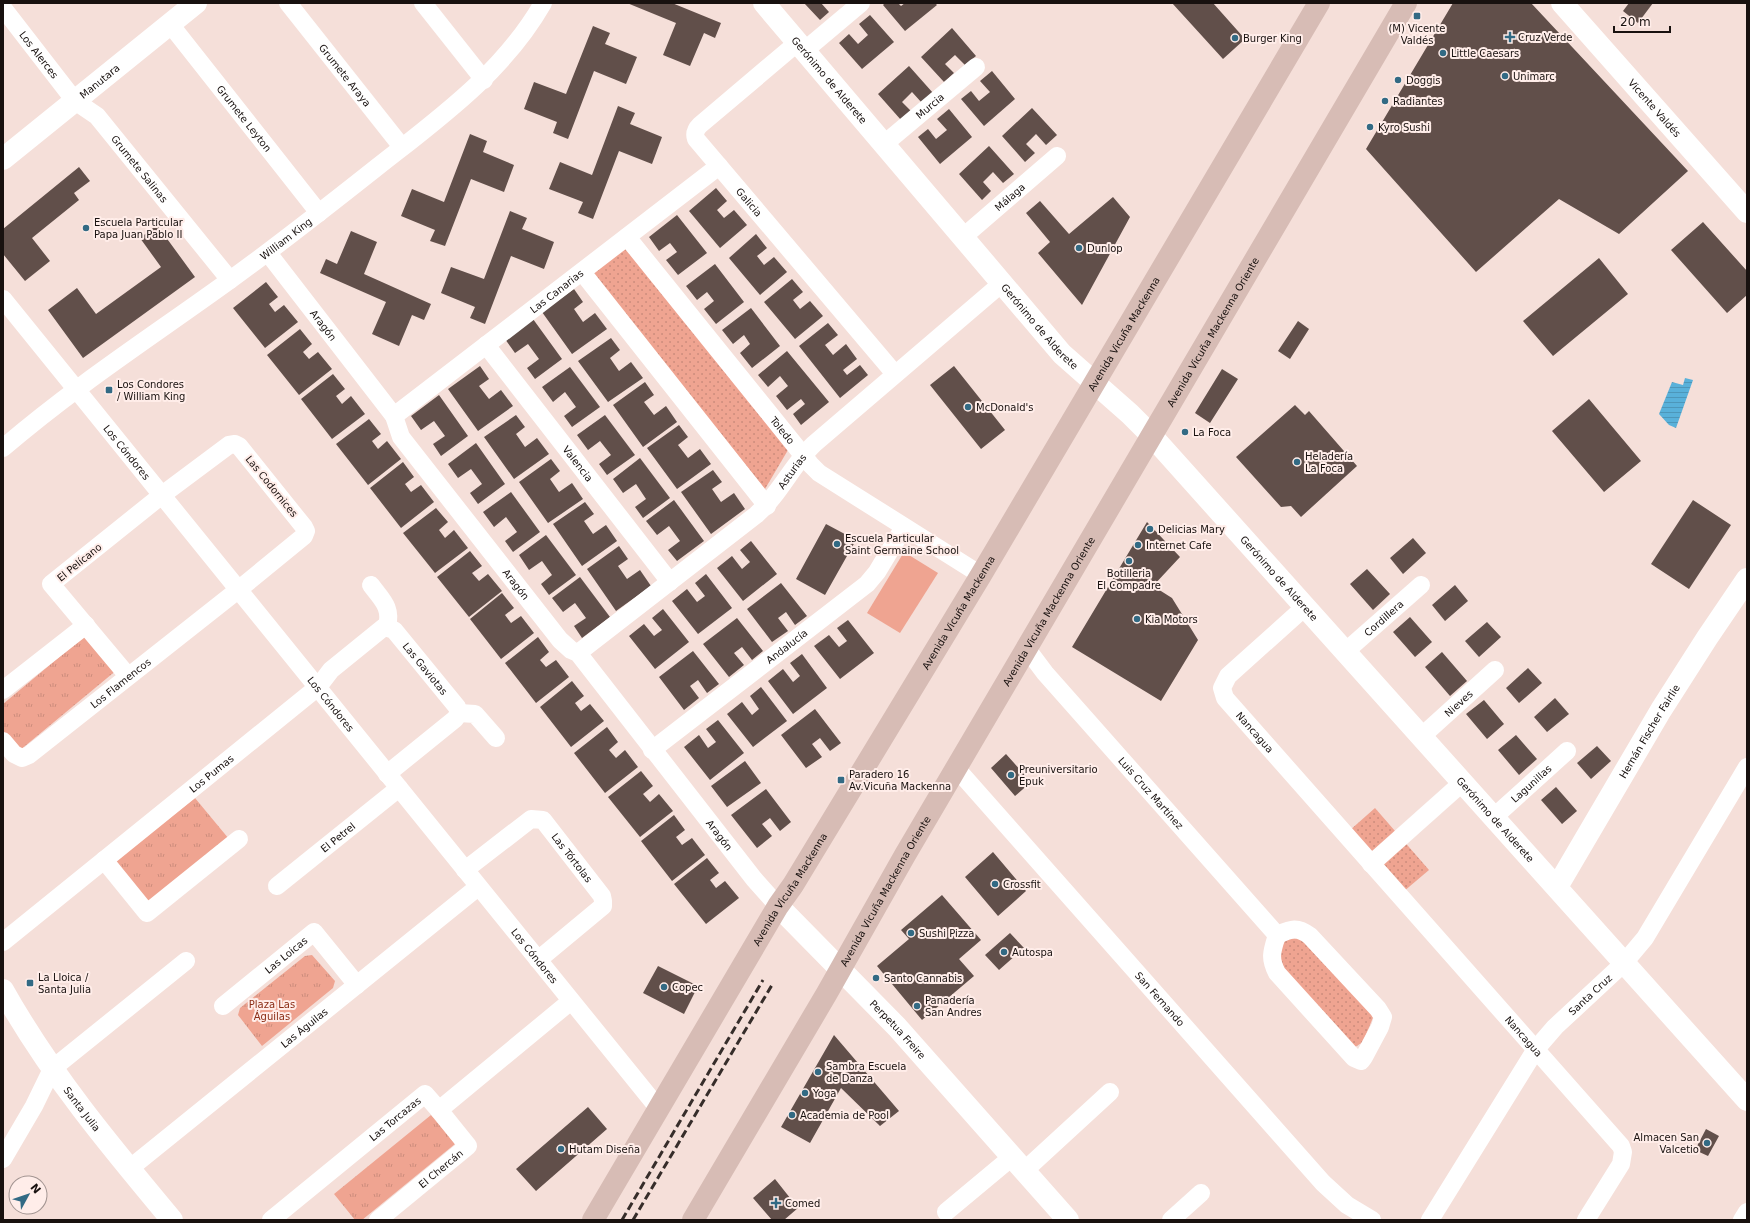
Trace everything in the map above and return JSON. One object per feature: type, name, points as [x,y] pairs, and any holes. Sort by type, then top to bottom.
[{"type":"main road","name":"Manutara","points":[[3,159],[196,3]]},
{"type":"main road","name":"Gerónimo de Alderete","points":[[764,3],[1062,354],[1093,383],[1130,414],[1151,435],[1306,606],[1624,963],[1745,1090]]},
{"type":"main road","name":"Avenida Vicuña Mackenna","points":[[593,1220],[778,906],[793,885],[981,575],[1093,383],[1319,3]]},
{"type":"main road","name":"Avenida Vicuña Mackenna Oriente","points":[[694,1220],[841,969],[905,855],[1406,3]]},
{"type":"main road","name":"Vicente Valdés","points":[[1562,3],[1747,212]]},
{"type":"main road","name":"Hernán Fischer Fairlie","points":[[1557,887],[1665,704],[1706,638],[1747,578]]},
{"type":"main road","name":"Perpetua Freire","points":[[778,906],[897,1027],[1068,1220]]},
{"type":"main road","name":"Santa Julia","points":[[3,990],[31,1038],[82,1110],[172,1220]]},
{"type":"street","name":"Grumete Araya","points":[[288,3],[402,147]]},
{"type":"street","points":[[423,3],[484,80]]},
{"type":"street","name":"William King","points":[[3,448],[76,389],[268,252],[402,147],[484,80],[518,41],[543,3]]},
{"type":"street","points":[[800,47],[861,3]]},
{"type":"street","name":"Los Alerces","points":[[6,7],[74,101]]},
{"type":"street","name":"Grumete Leyton","points":[[170,24],[319,212]]},
{"type":"street","name":"Galicia","points":[[800,47],[697,128],[696,139],[895,374]]},
{"type":"street","name":"Murcia","points":[[883,145],[976,67]]},
{"type":"street","name":"Grumete Salinas","points":[[74,101],[97,116],[230,280]]},
{"type":"street","name":"Málaga","points":[[962,238],[1057,156]]},
{"type":"street","name":"Las Canarias","points":[[394,416],[719,166]]},
{"type":"street","name":"Toledo","points":[[627,237],[810,464],[827,479],[981,575]]},
{"type":"street","name":"Aragón","points":[[268,252],[394,416],[398,431],[411,449],[560,640],[571,650],[578,653],[652,750],[754,879],[778,906]]},
{"type":"street","points":[[582,272],[766,506]]},
{"type":"street","name":"Asturias","points":[[578,653],[766,506],[782,486],[803,454],[1002,284]]},
{"type":"street","name":"Los Cóndores","points":[[3,299],[659,1109]]},
{"type":"street","name":"Valencia","points":[[486,345],[670,582]]},
{"type":"street","name":"Las Codornices","points":[[162,495],[229,445],[235,444],[239,446],[259,470],[306,531],[304,536],[238,590]]},
{"type":"street","name":"El Pelícano","points":[[128,676],[51,584],[162,495]]},
{"type":"street","name":"Andalucía","points":[[652,750],[867,584],[877,572],[904,527]]},
{"type":"street","points":[[318,687],[331,670],[381,628],[388,627],[390,618],[388,610],[371,585]]},
{"type":"street","name":"Cordillera","points":[[1346,652],[1421,585]]},
{"type":"street","name":"Los Flamencos","points":[[3,741],[14,754],[22,758],[29,755],[238,590]]},
{"type":"street","name":"Nancagua","points":[[1306,606],[1228,676],[1223,684],[1223,694],[1228,703],[1617,1140],[1623,1152],[1620,1164],[1586,1220]]},
{"type":"street","points":[[3,690],[86,625]]},
{"type":"street","name":"Las Gaviotas","points":[[388,627],[394,630],[457,707],[458,713]]},
{"type":"street","name":"Luis Cruz Martínez","points":[[1027,649],[1051,679],[1276,935]]},
{"type":"street","name":"Nieves","points":[[1422,736],[1495,670]]},
{"type":"street","name":"Los Pumas","points":[[3,942],[318,687]]},
{"type":"street","points":[[388,774],[455,719],[458,713],[474,714],[496,738]]},
{"type":"street","name":"Lagunillas","points":[[1494,817],[1567,751]]},
{"type":"street","name":"Santa Cruz","points":[[1430,1220],[1536,1049],[1555,1027],[1624,963],[1645,938],[1747,767]]},
{"type":"street","name":"San Fernando","points":[[956,768],[1323,1183],[1347,1205],[1372,1220]]},
{"type":"street","points":[[1371,864],[1463,782]]},
{"type":"street","name":"El Petrel","points":[[277,886],[399,788]]},
{"type":"street","name":"Las Tórtolas","points":[[465,870],[531,820],[543,820],[602,896],[604,901],[603,906],[538,960]]},
{"type":"street","points":[[104,860],[147,913],[239,839]]},
{"type":"street","name":"Las Águilas","points":[[130,1169],[478,887]]},
{"type":"street","points":[[1290,929],[1302,930],[1310,936],[1378,1009],[1383,1017],[1380,1027],[1361,1061],[1354,1058],[1276,973],[1272,962],[1272,954],[1276,935],[1290,929]]},
{"type":"street","name":"Las Loicas","points":[[222,1006],[314,932],[357,985]]},
{"type":"street","points":[[3,1159],[34,1106],[52,1069],[186,961]]},
{"type":"street","points":[[439,1110],[570,1001]]},
{"type":"street","points":[[946,1212],[1018,1164],[1110,1092]]},
{"type":"street","name":"Las Torcazas","points":[[271,1220],[425,1094],[439,1110]]},
{"type":"street","name":"El Chercán","points":[[378,1220],[468,1146],[439,1110]]},
{"type":"street","points":[[1171,1220],[1201,1192]]},
{"type":"street","points":[[1742,1220],[1747,1212]]},
{"type":"green space","points":[[626,247],[788,450],[765,489],[591,273]]},
{"type":"green space","points":[[904,552],[938,573],[900,633],[867,613]]},
{"type":"green space","points":[[88,633],[118,669],[19,751],[3,732],[3,704]]},
{"type":"green space","points":[[195,798],[229,839],[146,905],[112,863]]},
{"type":"green space","points":[[1375,808],[1429,870],[1403,892],[1349,831]]},
{"type":"green space","points":[[1301,938],[1374,1015],[1363,1042],[1352,1049],[1282,966],[1279,952],[1286,939]]},
{"type":"green space","name":"Plaza Las Águilas","points":[[312,955],[335,981],[333,988],[262,1046],[238,1015],[240,1008],[305,956]]},
{"type":"green space","points":[[431,1115],[455,1144],[362,1220],[355,1220],[334,1194]]},
{"type":"water","points":[[1685,378],[1693,380],[1676,428],[1669,425],[1659,414],[1672,382],[1683,385]]},
{"type":"building","points":[[627,3],[672,3],[721,23],[715,38],[704,33],[690,66],[663,55],[676,23]]},
{"type":"building","points":[[804,3],[821,3],[829,12],[820,20]]},
{"type":"building","points":[[885,3],[898,3],[901,6],[905,3],[935,3],[937,5],[905,31],[883,5]]},
{"type":"building","points":[[1172,3],[1213,3],[1245,39],[1223,59]]},
{"type":"building","name":"Unimarc","points":[[1453,3],[1531,3],[1688,171],[1619,234],[1559,199],[1476,272],[1366,149]]},
{"type":"building","points":[[1629,3],[1653,3],[1638,23],[1623,11]]},
{"type":"building","points":[[870,15],[894,42],[862,69],[839,43],[849,34],[858,44],[868,35],[859,24]]},
{"type":"building","points":[[593,26],[610,33],[605,44],[637,57],[626,84],[594,71],[568,139],[553,133],[557,122],[524,109],[534,82],[566,94]]},
{"type":"building","points":[[952,28],[976,56],[965,65],[955,55],[945,64],[954,73],[944,82],[921,57]]},
{"type":"building","points":[[909,66],[933,93],[922,103],[912,92],[902,102],[911,111],[901,120],[878,94]]},
{"type":"building","points":[[992,71],[1015,99],[984,126],[961,99],[971,91],[979,101],[990,92],[980,81]]},
{"type":"building","points":[[618,106],[635,113],[630,124],[662,137],[652,164],[619,151],[593,219],[578,213],[583,202],[549,189],[560,162],[592,175]]},
{"type":"building","points":[[1032,108],[1057,135],[1046,145],[1036,134],[1026,144],[1035,153],[1025,162],[1002,136]]},
{"type":"building","points":[[949,109],[972,137],[940,164],[918,137],[928,129],[936,139],[947,130],[937,119]]},
{"type":"building","points":[[470,134],[487,141],[483,152],[514,165],[504,192],[471,179],[445,246],[430,241],[435,230],[401,216],[412,189],[444,202]]},
{"type":"building","points":[[989,146],[1014,174],[1003,183],[993,172],[983,182],[991,191],[982,200],[959,174]]},
{"type":"building","points":[[79,167],[90,181],[74,193],[79,200],[32,238],[50,261],[25,281],[3,254],[3,229]]},
{"type":"building","points":[[716,188],[727,201],[717,210],[724,218],[734,210],[747,225],[720,248],[689,211]]},
{"type":"building","name":"Dunlop","points":[[1113,197],[1130,217],[1082,305],[1038,253],[1050,242],[1026,213],[1040,201],[1069,234]]},
{"type":"building","points":[[510,211],[527,218],[522,229],[554,242],[544,269],[511,256],[485,324],[470,318],[475,307],[441,293],[451,267],[484,279]]},
{"type":"building","points":[[677,215],[707,253],[678,275],[666,260],[677,252],[670,243],[659,251],[649,237]]},
{"type":"building","points":[[1703,222],[1747,271],[1747,295],[1727,313],[1671,250]]},
{"type":"building","points":[[157,225],[195,277],[83,358],[48,310],[77,288],[96,314],[161,267],[140,238]]},
{"type":"building","points":[[351,231],[377,242],[364,274],[431,304],[424,320],[412,315],[399,346],[372,334],[386,302],[320,273],[326,259],[337,264]]},
{"type":"building","points":[[756,234],[767,248],[757,256],[764,265],[774,257],[787,272],[760,295],[729,258]]},
{"type":"building","points":[[1599,258],[1628,294],[1553,356],[1523,321]]},
{"type":"building","points":[[715,264],[744,302],[716,324],[704,309],[714,301],[707,292],[697,300],[686,286]]},
{"type":"building","points":[[792,279],[803,292],[793,300],[800,309],[810,301],[823,316],[795,339],[764,302]]},
{"type":"building","points":[[266,282],[278,297],[269,304],[275,312],[284,305],[298,322],[265,348],[233,308]]},
{"type":"building","points":[[574,289],[583,302],[574,309],[583,322],[595,313],[607,329],[572,354],[542,312]]},
{"type":"building","points":[[751,308],[780,346],[752,368],[740,353],[750,344],[744,335],[733,344],[722,330]]},
{"type":"building","points":[[533,319],[562,359],[535,379],[527,368],[539,359],[528,344],[515,353],[505,339]]},
{"type":"building","points":[[1298,321],[1309,329],[1290,359],[1278,351]]},
{"type":"building","points":[[828,323],[838,335],[825,345],[833,355],[846,344],[857,359],[843,370],[847,375],[860,365],[868,375],[840,398],[799,346]]},
{"type":"building","points":[[300,329],[312,344],[303,352],[309,359],[318,352],[332,369],[299,395],[267,355]]},
{"type":"building","points":[[611,338],[620,350],[610,358],[619,371],[631,362],[643,378],[608,402],[578,361]]},
{"type":"building","points":[[787,351],[829,402],[801,425],[793,414],[805,404],[801,399],[787,410],[776,396],[788,386],[780,376],[768,387],[758,375]]},
{"type":"building","points":[[480,366],[489,379],[479,386],[489,399],[501,390],[513,406],[478,431],[448,389]]},
{"type":"building","name":"McDonald's","points":[[954,366],[1005,430],[981,449],[930,385]]},
{"type":"building","points":[[570,367],[600,407],[572,427],[564,416],[576,407],[565,392],[553,402],[542,387]]},
{"type":"building","points":[[1222,369],[1238,379],[1210,423],[1195,413]]},
{"type":"building","points":[[333,374],[345,389],[336,396],[342,404],[351,396],[365,414],[332,439],[301,399]]},
{"type":"building","points":[[645,382],[654,395],[644,402],[654,415],[666,406],[677,422],[643,447],[613,405]]},
{"type":"building","points":[[439,395],[468,436],[441,456],[433,444],[445,436],[434,421],[421,430],[411,416]]},
{"type":"building","points":[[1589,399],[1641,461],[1604,492],[1552,431]]},
{"type":"building","name":"Heladería La Foca","points":[[1295,405],[1305,415],[1309,411],[1357,466],[1301,517],[1291,506],[1281,507],[1236,457]]},
{"type":"building","points":[[516,415],[525,427],[516,434],[525,447],[537,438],[549,454],[514,479],[484,437]]},
{"type":"building","points":[[605,415],[635,455],[607,475],[599,464],[611,455],[600,441],[588,450],[577,435]]},
{"type":"building","points":[[369,419],[381,434],[372,441],[378,449],[387,441],[401,459],[368,485],[336,444]]},
{"type":"building","points":[[679,425],[688,437],[678,445],[688,458],[700,449],[711,464],[677,489],[647,448]]},
{"type":"building","points":[[476,443],[505,484],[478,504],[470,493],[482,484],[471,469],[458,478],[448,464]]},
{"type":"building","points":[[640,458],[670,498],[643,518],[635,507],[646,499],[636,484],[623,493],[613,479]]},
{"type":"building","points":[[551,459],[560,471],[550,479],[559,492],[572,483],[583,499],[548,523],[519,482]]},
{"type":"building","points":[[403,462],[414,477],[405,484],[411,492],[421,485],[434,502],[401,528],[370,488]]},
{"type":"building","points":[[713,470],[722,482],[712,489],[721,502],[734,493],[745,509],[711,534],[681,492]]},
{"type":"building","points":[[511,492],[540,532],[513,552],[505,541],[517,532],[506,517],[494,527],[483,512]]},
{"type":"building","points":[[674,500],[704,541],[677,561],[668,550],[680,541],[669,526],[657,535],[646,521]]},
{"type":"building","points":[[1693,500],[1731,525],[1689,589],[1651,564]]},
{"type":"building","points":[[585,502],[594,514],[584,521],[593,534],[606,525],[617,541],[582,566],[553,524]]},
{"type":"building","points":[[436,508],[448,522],[439,530],[445,538],[454,530],[468,548],[435,573],[403,533]]},
{"type":"building","name":"Kia Motors","points":[[1147,522],[1180,557],[1153,586],[1172,598],[1198,640],[1161,701],[1072,647]]},
{"type":"building","points":[[826,524],[856,540],[825,595],[796,579]]},
{"type":"building","points":[[546,535],[576,575],[549,595],[541,584],[552,575],[542,561],[529,570],[519,555]]},
{"type":"building","points":[[1413,538],[1426,553],[1403,574],[1390,558]]},
{"type":"building","points":[[751,541],[777,574],[743,601],[717,568],[732,556],[742,569],[750,562],[740,550]]},
{"type":"building","points":[[619,546],[628,559],[618,566],[627,579],[640,570],[651,586],[616,611],[587,569]]},
{"type":"building","points":[[470,551],[482,566],[472,573],[479,581],[488,574],[502,591],[469,617],[437,577]]},
{"type":"building","points":[[1367,569],[1390,594],[1373,610],[1350,584]]},
{"type":"building","points":[[706,574],[732,608],[698,634],[672,601],[687,589],[697,602],[705,596],[695,583]]},
{"type":"building","points":[[580,577],[610,617],[582,638],[574,626],[586,618],[575,603],[563,612],[552,598]]},
{"type":"building","points":[[781,583],[807,616],[795,625],[786,612],[778,618],[788,631],[772,642],[747,609]]},
{"type":"building","points":[[1455,585],[1468,601],[1445,621],[1432,605]]},
{"type":"building","points":[[502,593],[514,608],[505,615],[511,623],[521,616],[534,633],[501,659],[470,619]]},
{"type":"building","points":[[663,609],[689,642],[655,669],[629,636],[644,624],[654,636],[662,630],[652,618]]},
{"type":"building","points":[[1410,617],[1432,642],[1415,657],[1393,632]]},
{"type":"building","points":[[737,618],[763,651],[752,660],[742,647],[734,653],[744,665],[729,677],[703,644]]},
{"type":"building","points":[[848,620],[874,653],[840,679],[814,646],[829,635],[839,647],[847,641],[837,628]]},
{"type":"building","points":[[1487,622],[1501,637],[1479,657],[1465,641]]},
{"type":"building","points":[[538,637],[549,652],[540,660],[546,667],[556,660],[569,677],[536,703],[505,663]]},
{"type":"building","points":[[693,651],[719,684],[707,693],[698,680],[690,686],[699,698],[684,710],[659,677]]},
{"type":"building","points":[[1442,652],[1467,681],[1450,696],[1425,667]]},
{"type":"building","points":[[802,654],[827,688],[793,714],[768,681],[783,669],[793,682],[800,676],[790,663]]},
{"type":"building","points":[[1528,668],[1542,683],[1519,703],[1506,688]]},
{"type":"building","points":[[572,681],[584,696],[575,703],[581,711],[590,704],[604,721],[571,747],[540,707]]},
{"type":"building","points":[[761,687],[787,721],[753,747],[727,714],[742,702],[752,715],[759,709],[750,696]]},
{"type":"building","points":[[1555,698],[1569,714],[1547,732],[1534,717]]},
{"type":"building","points":[[1484,700],[1504,724],[1487,739],[1466,714]]},
{"type":"building","points":[[815,709],[841,743],[830,751],[820,738],[812,744],[822,757],[806,768],[781,735]]},
{"type":"building","points":[[718,720],[744,753],[710,780],[684,747],[699,735],[708,748],[716,742],[706,729]]},
{"type":"building","points":[[607,727],[618,742],[609,750],[616,758],[625,750],[638,767],[605,793],[574,753]]},
{"type":"building","points":[[1516,735],[1537,759],[1519,775],[1498,750]]},
{"type":"building","points":[[1597,746],[1611,761],[1591,779],[1577,763]]},
{"type":"building","name":"Preuniversitario Epuk","points":[[1006,754],[1031,782],[1015,796],[991,768]]},
{"type":"building","points":[[745,761],[761,783],[727,807],[711,786]]},
{"type":"building","points":[[641,771],[653,786],[643,794],[650,802],[659,794],[673,811],[640,837],[608,797]]},
{"type":"building","points":[[1556,787],[1577,811],[1562,824],[1541,800]]},
{"type":"building","points":[[766,789],[791,822],[780,831],[770,818],[762,824],[772,836],[757,848],[731,815]]},
{"type":"building","points":[[674,815],[685,830],[676,837],[682,845],[692,838],[705,855],[672,881],[641,841]]},
{"type":"building","name":"Crossfit","points":[[993,852],[1026,891],[998,916],[965,877]]},
{"type":"building","points":[[707,858],[719,873],[710,880],[716,888],[725,881],[739,898],[706,924],[674,884]]},
{"type":"building","points":[[942,895],[981,940],[959,959],[974,976],[922,1020],[877,966],[909,939],[901,930]]},
{"type":"building","name":"Autospa","points":[[1010,933],[1024,948],[999,970],[985,955]]},
{"type":"building","points":[[658,966],[698,986],[684,1014],[643,993]]},
{"type":"building","points":[[834,1035],[899,1111],[880,1126],[841,1088],[810,1143],[781,1127]]},
{"type":"building","name":"Hutam Diseña","points":[[588,1107],[607,1129],[536,1191],[516,1169]]},
{"type":"building","name":"Almacen San Valcetio","points":[[1706,1129],[1719,1136],[1708,1156],[1695,1150]]},
{"type":"building","name":"Comed","points":[[775,1179],[798,1208],[784,1220],[772,1220],[753,1198]]},
{"type":"railway","points":[[622,1220],[763,980]]},
{"type":"railway","points":[[633,1220],[772,985]]},
{"type":"place","name":"(M) Vicente Valdés","points":[[1417,16]]},
{"type":"place","name":"Cruz Verde","points":[[1510,37]]},
{"type":"place","name":"Burger King","points":[[1235,38]]},
{"type":"place","name":"Little Caesars","points":[[1443,53]]},
{"type":"place","name":"Unimarc","points":[[1505,76]]},
{"type":"place","name":"Doggis","points":[[1398,80]]},
{"type":"place","name":"Radiantes","points":[[1385,101]]},
{"type":"place","name":"Kyro Sushi","points":[[1370,127]]},
{"type":"place","name":"Escuela Particular Papa Juan Pablo II","points":[[86,228]]},
{"type":"place","name":"Dunlop","points":[[1079,248]]},
{"type":"place","name":"Los Condores / William King","points":[[109,390]]},
{"type":"place","name":"McDonald's","points":[[968,407]]},
{"type":"place","name":"La Foca","points":[[1185,432]]},
{"type":"place","name":"Heladería La Foca","points":[[1297,462]]},
{"type":"place","name":"Delicias Mary","points":[[1150,529]]},
{"type":"place","name":"Escuela Particular Saint Germaine School","points":[[837,544]]},
{"type":"place","name":"Internet Cafe","points":[[1138,545]]},
{"type":"place","name":"Botilleria El Compadre","points":[[1129,561]]},
{"type":"place","name":"Kia Motors","points":[[1137,619]]},
{"type":"place","name":"Preuniversitario Epuk","points":[[1011,775]]},
{"type":"place","name":"Paradero 16 Av.Vicuña Mackenna","points":[[841,780]]},
{"type":"place","name":"Crossfit","points":[[995,884]]},
{"type":"place","name":"Sushi Pizza","points":[[911,933]]},
{"type":"place","name":"Autospa","points":[[1004,952]]},
{"type":"place","name":"Santo Cannabis","points":[[876,978]]},
{"type":"place","name":"La Lloica / Santa Julia","points":[[30,983]]},
{"type":"place","name":"Copec","points":[[664,987]]},
{"type":"place","name":"Panadería San Andres","points":[[917,1006]]},
{"type":"place","name":"Sambra Escuela de Danza","points":[[818,1072]]},
{"type":"place","name":"Yoga","points":[[805,1093]]},
{"type":"place","name":"Academia de Pool","points":[[792,1115]]},
{"type":"place","name":"Almacen San Valcetio","points":[[1707,1143]]},
{"type":"place","name":"Hutam Diseña","points":[[561,1149]]},
{"type":"place","name":"Comed","points":[[776,1203]]}]
